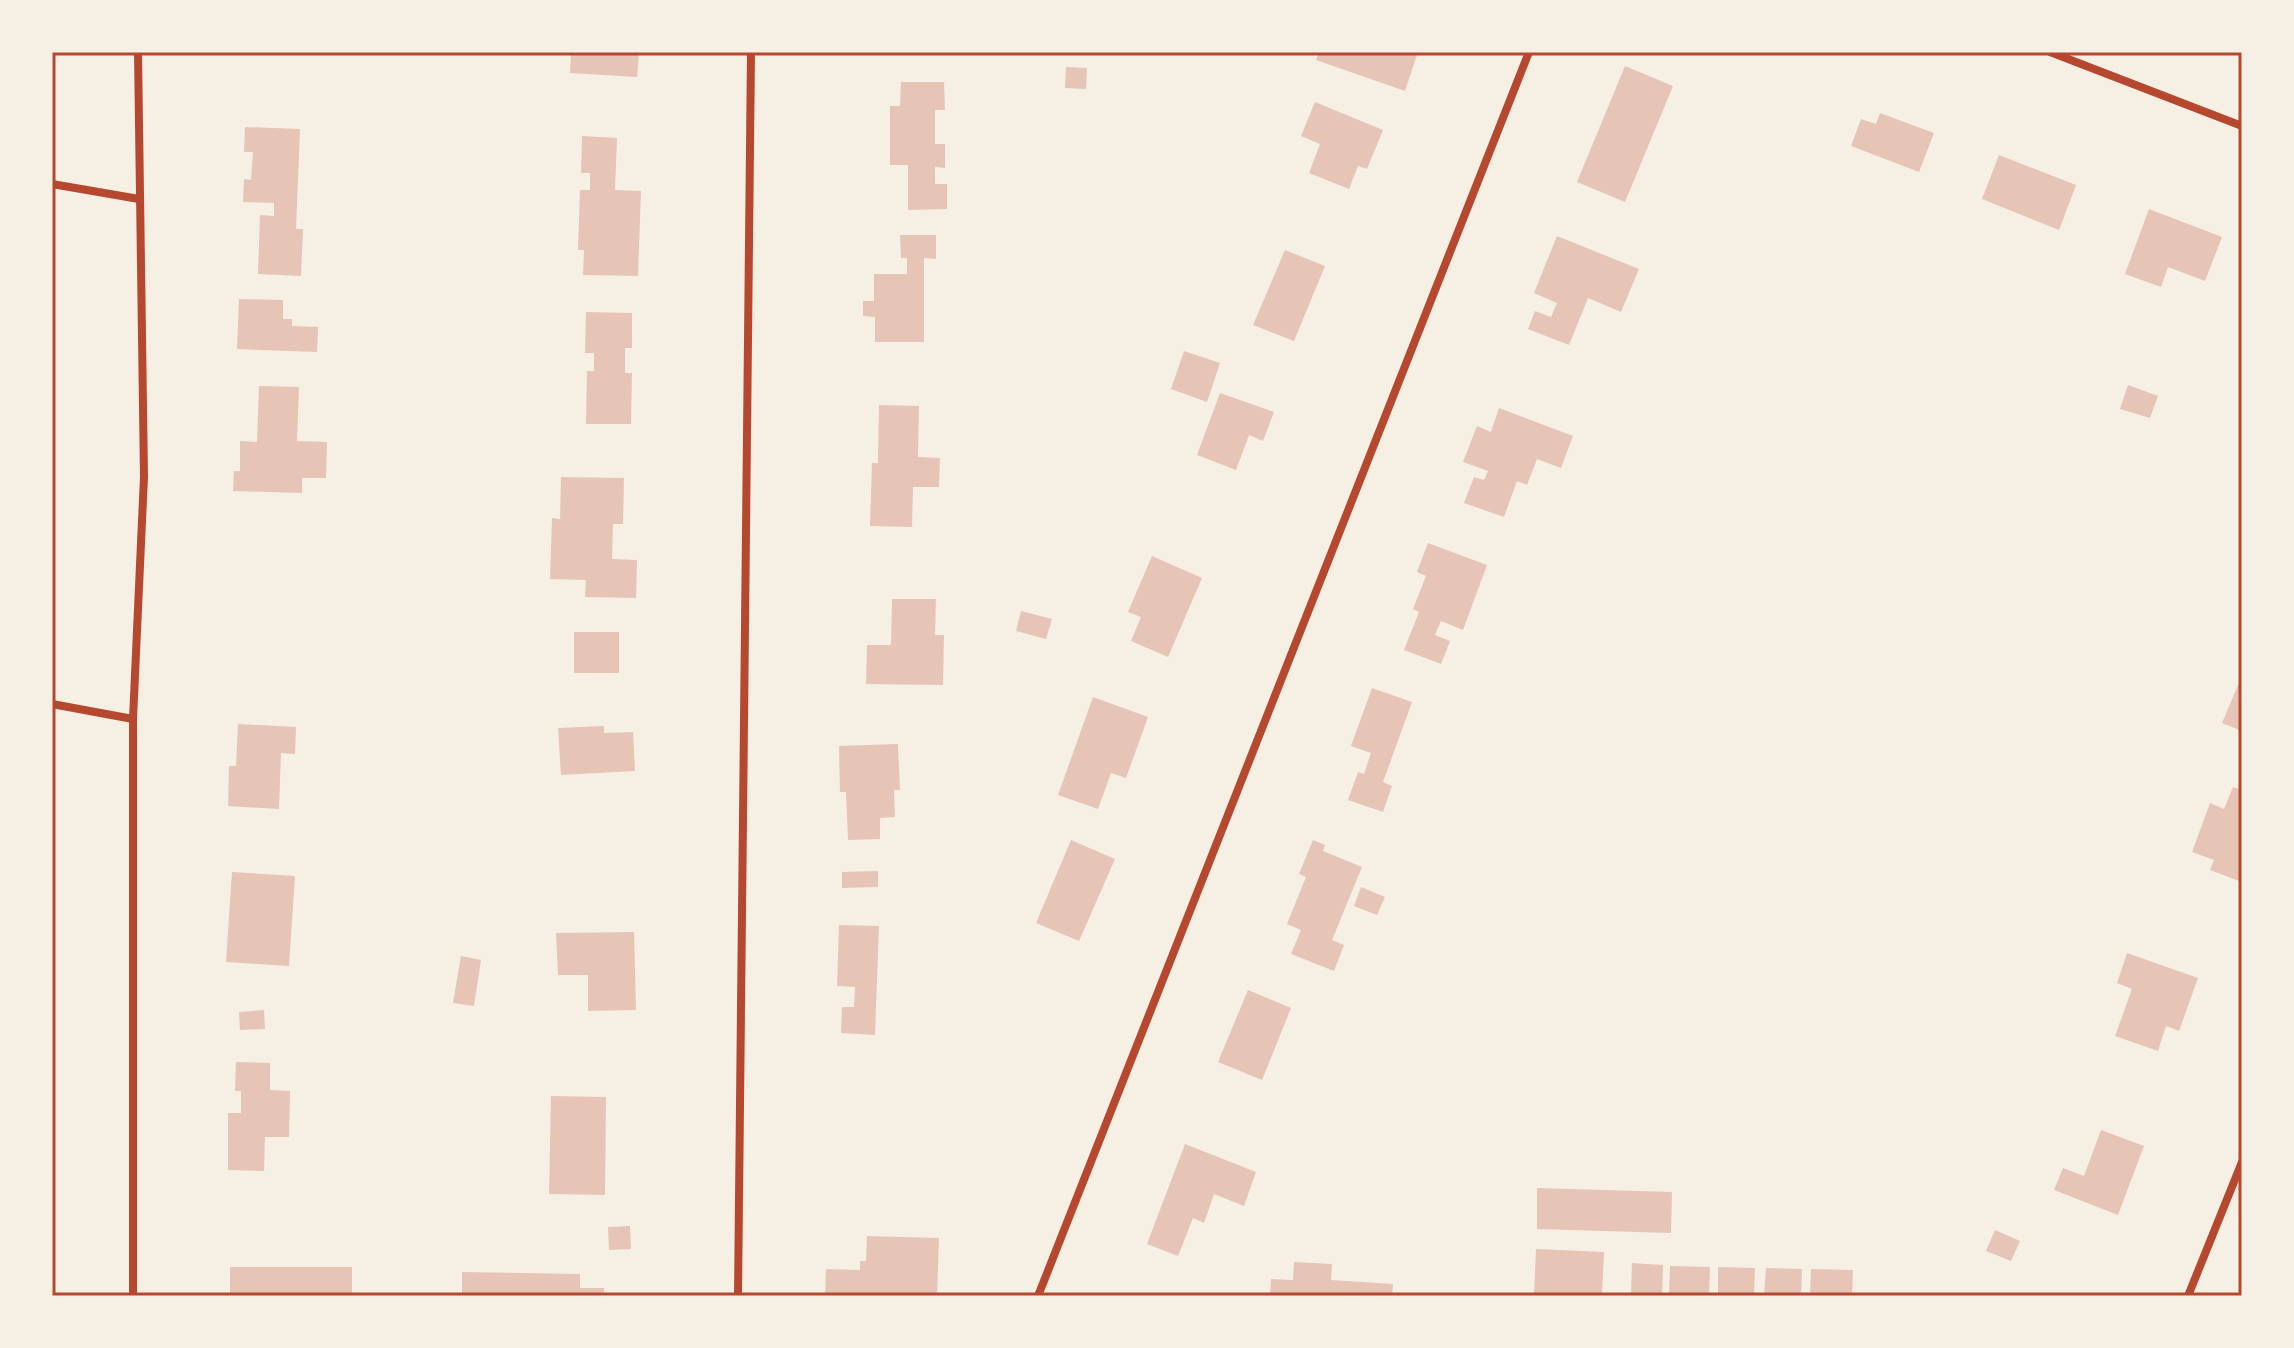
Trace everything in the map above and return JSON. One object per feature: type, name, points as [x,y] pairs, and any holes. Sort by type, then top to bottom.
[{"type":"street","points":[[133,1296],[133,719],[144,477],[138,52]]},
{"type":"street","points":[[738,1296],[751,52]]},
{"type":"street","points":[[1038,1296],[1529,52]]},
{"type":"street","points":[[2050,52],[2242,126]]},
{"type":"street","points":[[52,184],[139,199]]},
{"type":"street","points":[[52,704],[133,719]]},
{"type":"street","points":[[2188,1296],[2242,1162]]},
{"type":"building","points":[[571,52],[639,52],[637,77],[570,73]]},
{"type":"building","points":[[1319,52],[1418,52],[1405,91],[1316,60]]},
{"type":"building","points":[[1625,66],[1673,86],[1625,202],[1577,182]]},
{"type":"building","points":[[1066,67],[1087,68],[1086,89],[1065,88]]},
{"type":"building","points":[[901,82],[944,82],[945,110],[935,110],[935,144],[945,144],[945,168],[935,167],[935,184],[947,184],[947,209],[908,210],[908,165],[890,165],[890,106],[900,106]]},
{"type":"building","points":[[1315,102],[1383,130],[1367,169],[1358,166],[1349,189],[1309,173],[1320,144],[1301,136]]},
{"type":"building","points":[[1880,113],[1934,133],[1919,172],[1851,146],[1861,119],[1876,124]]},
{"type":"building","points":[[245,127],[300,129],[296,229],[303,229],[301,276],[258,274],[260,215],[274,216],[274,203],[243,202],[244,179],[251,180],[253,152],[244,152]]},
{"type":"building","points":[[582,136],[617,138],[615,190],[641,191],[638,276],[583,275],[584,250],[578,250],[580,190],[590,190],[590,173],[581,173]]},
{"type":"building","points":[[1999,155],[2076,185],[2059,230],[1982,199]]},
{"type":"building","points":[[2149,209],[2222,237],[2205,281],[2168,267],[2161,287],[2125,274]]},
{"type":"building","points":[[900,235],[936,235],[936,259],[924,258],[924,342],[875,342],[875,317],[863,316],[863,301],[874,301],[874,274],[907,274],[907,258],[901,258]]},
{"type":"building","points":[[1557,236],[1639,269],[1621,312],[1588,298],[1569,345],[1528,329],[1535,311],[1551,317],[1557,303],[1534,293]]},
{"type":"building","points":[[1285,250],[1325,266],[1294,341],[1253,325]]},
{"type":"building","points":[[239,299],[283,300],[283,319],[292,319],[292,326],[318,327],[317,352],[237,349]]},
{"type":"building","points":[[586,312],[632,313],[632,348],[625,348],[625,373],[632,373],[631,424],[586,424],[587,371],[594,371],[594,353],[585,353]]},
{"type":"building","points":[[1184,351],[1220,363],[1207,402],[1171,389]]},
{"type":"building","points":[[2128,385],[2158,396],[2150,418],[2120,409]]},
{"type":"building","points":[[259,386],[299,387],[297,441],[327,442],[326,478],[302,478],[302,493],[233,491],[234,471],[240,471],[240,441],[257,442]]},
{"type":"building","points":[[1220,393],[1274,412],[1263,441],[1249,435],[1236,470],[1197,455]]},
{"type":"building","points":[[879,405],[919,406],[918,457],[940,458],[939,487],[913,487],[912,527],[870,526],[872,463],[878,463]]},
{"type":"building","points":[[1499,408],[1573,436],[1561,468],[1537,459],[1527,485],[1517,481],[1504,517],[1464,503],[1474,477],[1484,480],[1488,471],[1463,462],[1477,426],[1491,432]]},
{"type":"building","points":[[561,477],[624,478],[623,524],[613,524],[612,559],[637,560],[636,598],[585,597],[586,580],[550,579],[552,518],[560,519]]},
{"type":"building","points":[[1428,543],[1487,565],[1463,630],[1441,621],[1435,635],[1450,641],[1441,664],[1404,650],[1419,612],[1413,609],[1426,576],[1417,572]]},
{"type":"building","points":[[1152,556],[1202,578],[1168,657],[1131,641],[1141,617],[1128,612]]},
{"type":"building","points":[[892,599],[936,599],[935,635],[944,635],[943,685],[866,684],[867,645],[891,645]]},
{"type":"building","points":[[1021,611],[1052,619],[1046,639],[1016,631]]},
{"type":"building","points":[[574,632],[619,632],[619,673],[574,673]]},
{"type":"building","points":[[2239,683],[2242,685],[2242,731],[2222,723]]},
{"type":"building","points":[[1372,688],[1412,702],[1383,782],[1392,786],[1383,812],[1348,800],[1358,772],[1364,774],[1371,753],[1351,746]]},
{"type":"building","points":[[1093,697],[1148,717],[1126,778],[1111,773],[1098,809],[1058,795]]},
{"type":"building","points":[[238,724],[296,727],[295,754],[281,753],[279,809],[228,806],[229,766],[236,766]]},
{"type":"building","points":[[604,726],[604,733],[633,732],[635,771],[561,775],[558,728]]},
{"type":"building","points":[[898,744],[900,790],[894,790],[895,817],[880,818],[880,839],[848,840],[846,792],[840,792],[839,746]]},
{"type":"building","points":[[2233,787],[2242,790],[2239,881],[2210,870],[2214,860],[2192,852],[2210,803],[2224,809]]},
{"type":"building","points":[[1071,840],[1115,859],[1079,941],[1036,923]]},
{"type":"building","points":[[1313,840],[1325,845],[1323,851],[1362,867],[1332,940],[1344,945],[1334,971],[1291,954],[1301,930],[1287,924],[1306,877],[1299,874]]},
{"type":"building","points":[[878,871],[878,887],[842,888],[842,872]]},
{"type":"building","points":[[232,872],[295,876],[289,966],[226,962]]},
{"type":"building","points":[[1361,887],[1385,897],[1377,915],[1354,906]]},
{"type":"building","points":[[839,925],[879,926],[875,1035],[841,1033],[842,1007],[854,1007],[855,987],[837,986]]},
{"type":"building","points":[[634,932],[636,1010],[588,1011],[588,975],[558,975],[556,933]]},
{"type":"building","points":[[2127,953],[2198,978],[2179,1031],[2166,1026],[2158,1051],[2115,1036],[2132,989],[2117,983]]},
{"type":"building","points":[[461,956],[481,960],[474,1006],[453,1003]]},
{"type":"building","points":[[1248,990],[1291,1008],[1262,1080],[1218,1062]]},
{"type":"building","points":[[264,1010],[265,1029],[240,1030],[239,1012]]},
{"type":"building","points":[[236,1062],[270,1063],[270,1090],[290,1091],[289,1137],[265,1137],[264,1171],[228,1170],[228,1113],[241,1113],[241,1091],[235,1091]]},
{"type":"building","points":[[551,1096],[606,1097],[605,1195],[549,1194]]},
{"type":"building","points":[[2101,1130],[2144,1146],[2118,1215],[2054,1190],[2063,1168],[2084,1176]]},
{"type":"building","points":[[1185,1144],[1256,1172],[1244,1206],[1214,1194],[1204,1223],[1193,1218],[1178,1256],[1147,1244]]},
{"type":"building","points":[[1537,1188],[1672,1192],[1671,1233],[1537,1229]]},
{"type":"building","points":[[630,1226],[631,1249],[609,1250],[608,1227]]},
{"type":"building","points":[[1995,1230],[2020,1241],[2011,1261],[1986,1251]]},
{"type":"building","points":[[867,1236],[939,1238],[937,1296],[825,1296],[826,1269],[860,1270],[860,1261],[866,1261]]},
{"type":"building","points":[[1536,1249],[1604,1252],[1602,1296],[1534,1296]]},
{"type":"building","points":[[1294,1262],[1332,1264],[1331,1280],[1393,1284],[1392,1296],[1270,1296],[1271,1279],[1293,1280]]},
{"type":"building","points":[[1632,1263],[1663,1265],[1662,1296],[1631,1296]]},
{"type":"building","points":[[1670,1266],[1710,1267],[1709,1296],[1669,1296]]},
{"type":"building","points":[[230,1267],[352,1267],[352,1296],[230,1296]]},
{"type":"building","points":[[1718,1267],[1755,1268],[1754,1296],[1718,1296]]},
{"type":"building","points":[[1766,1268],[1802,1269],[1801,1296],[1764,1296]]},
{"type":"building","points":[[1811,1269],[1853,1270],[1852,1296],[1810,1296]]},
{"type":"building","points":[[462,1272],[580,1274],[580,1288],[604,1288],[604,1296],[462,1296]]}]
